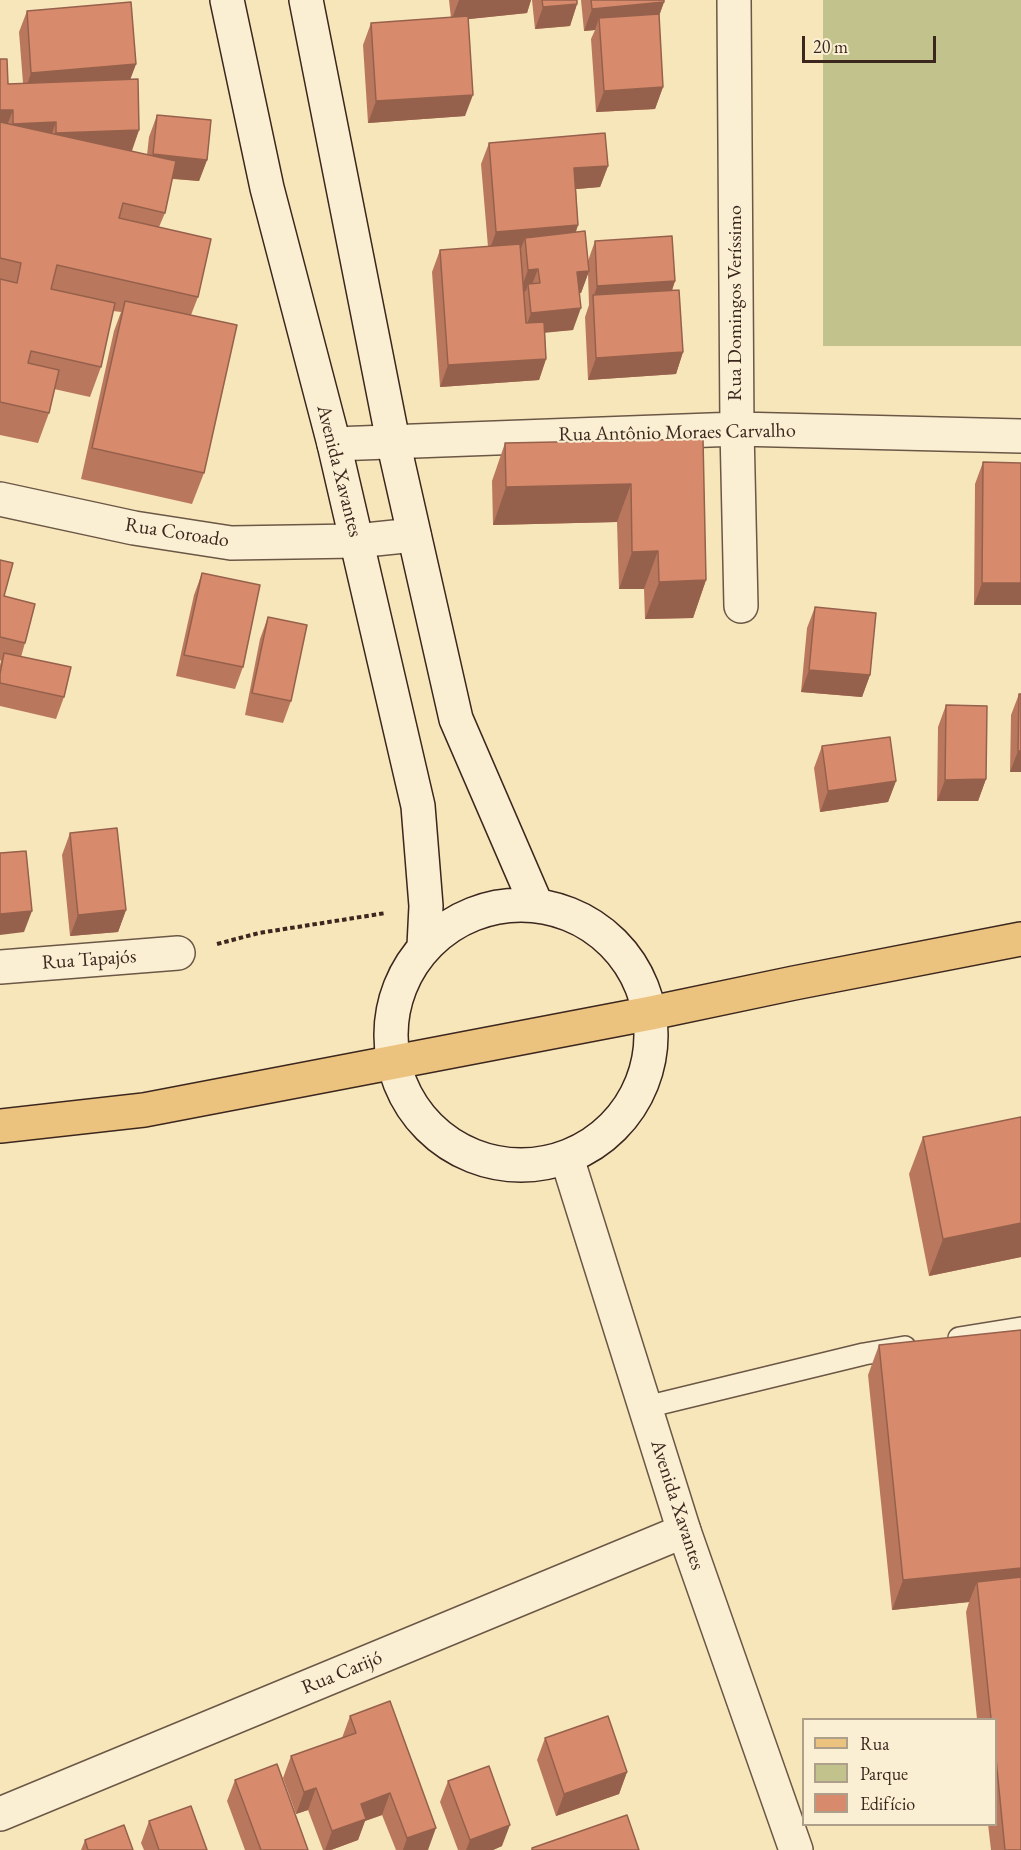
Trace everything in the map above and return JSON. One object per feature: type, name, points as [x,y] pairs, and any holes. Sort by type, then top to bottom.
[{"type":"main road","points":[[0,1126],[144,1110],[651,1013],[1021,939]]},
{"type":"street","name":"Avenida Xavantes","points":[[228,0],[267,188],[334,444],[418,806],[426,906],[424,946]]},
{"type":"street","points":[[306,0],[393,441],[456,719],[536,904]]},
{"type":"street","name":"Rua Domingos Veríssimo","points":[[734,0],[737,429],[741,606]]},
{"type":"street","name":"Rua Antônio Moraes Carvalho","points":[[334,444],[737,429],[1021,436]]},
{"type":"street","name":"Rua Coroado","points":[[0,499],[134,528],[231,543],[356,541],[414,535]]},
{"type":"street","points":[[536,904],[592,926],[634,964],[651,1013],[651,1059],[635,1101],[607,1136],[567,1158],[512,1166],[458,1150],[416,1114],[393,1063],[390,1021],[401,981],[424,946],[451,921],[485,907],[536,904]]},
{"type":"street","name":"Rua Tapajós","points":[[0,966],[178,954]]},
{"type":"street","name":"Avenida Xavantes","points":[[567,1158],[684,1532],[796,1850]]},
{"type":"street","name":"Rua Carijó","points":[[0,1814],[684,1532]]},
{"type":"lane","points":[[942,1341],[1021,1328]]},
{"type":"lane","points":[[646,1407],[864,1354],[920,1345]]},
{"type":"path","points":[[178,954],[260,933],[426,906]]},
{"type":"green space","points":[[823,0],[1021,0],[1021,346],[823,346]]},
{"type":"building","points":[[542,0],[577,0],[577,4],[543,7]]},
{"type":"building","points":[[591,0],[664,0],[664,2],[592,9]]},
{"type":"building","points":[[131,2],[136,64],[31,73],[27,11]]},
{"type":"building","points":[[659,14],[663,87],[604,91],[599,18]]},
{"type":"building","points":[[468,16],[473,95],[376,101],[371,23]]},
{"type":"building","points":[[0,59],[7,59],[8,84],[138,79],[139,130],[56,133],[56,122],[13,124],[13,110],[0,110]]},
{"type":"building","points":[[157,115],[211,120],[207,160],[153,154]]},
{"type":"building","points":[[0,122],[176,161],[165,213],[123,203],[119,218],[211,239],[198,297],[57,265],[51,289],[115,303],[101,367],[31,351],[28,363],[59,370],[49,413],[0,402],[0,279],[17,283],[21,263],[0,258]]},
{"type":"building","points":[[605,133],[608,166],[574,168],[578,225],[496,232],[489,143]]},
{"type":"building","points":[[585,231],[589,271],[577,272],[581,308],[531,313],[528,284],[540,283],[538,269],[528,270],[525,238]]},
{"type":"building","points":[[672,236],[675,281],[597,286],[595,241]]},
{"type":"building","points":[[520,244],[526,323],[544,322],[546,359],[448,365],[440,250]]},
{"type":"building","points":[[679,290],[683,352],[596,358],[593,295]]},
{"type":"building","points":[[125,301],[237,325],[204,473],[92,448]]},
{"type":"building","points":[[703,439],[706,580],[659,582],[658,551],[632,552],[631,484],[506,487],[505,443]]},
{"type":"building","points":[[983,462],[1021,463],[1021,583],[982,583]]},
{"type":"building","points":[[0,560],[13,563],[4,596],[35,604],[25,643],[0,637]]},
{"type":"building","points":[[202,573],[260,585],[243,667],[184,655]]},
{"type":"building","points":[[815,607],[876,613],[870,675],[809,670]]},
{"type":"building","points":[[268,617],[307,625],[291,701],[252,693]]},
{"type":"building","points":[[4,653],[71,667],[64,697],[0,683]]},
{"type":"building","points":[[1019,694],[1021,694],[1021,751],[1018,751]]},
{"type":"building","points":[[946,705],[987,706],[986,779],[945,780]]},
{"type":"building","points":[[890,737],[896,781],[828,791],[822,746]]},
{"type":"building","points":[[117,828],[126,910],[78,915],[70,833]]},
{"type":"building","points":[[26,851],[32,911],[0,914],[0,853]]},
{"type":"building","points":[[1021,1117],[1021,1223],[943,1239],[923,1137]]},
{"type":"building","points":[[1021,1330],[1021,1568],[903,1580],[879,1345]]},
{"type":"building","points":[[1021,1577],[1021,1850],[1005,1850],[997,1769],[997,1718],[991,1718],[977,1582]]},
{"type":"building","points":[[390,1701],[436,1828],[407,1838],[390,1793],[361,1804],[366,1819],[332,1831],[316,1788],[304,1792],[291,1756],[356,1733],[350,1716]]},
{"type":"building","points":[[608,1716],[627,1772],[564,1794],[545,1738]]},
{"type":"building","points":[[277,1764],[308,1850],[261,1850],[235,1780]]},
{"type":"building","points":[[489,1766],[510,1825],[470,1840],[448,1781]]},
{"type":"building","points":[[191,1806],[207,1850],[159,1850],[149,1821]]},
{"type":"building","points":[[627,1815],[639,1850],[532,1850],[532,1848]]},
{"type":"building","points":[[124,1825],[133,1850],[88,1850],[85,1840]]}]
